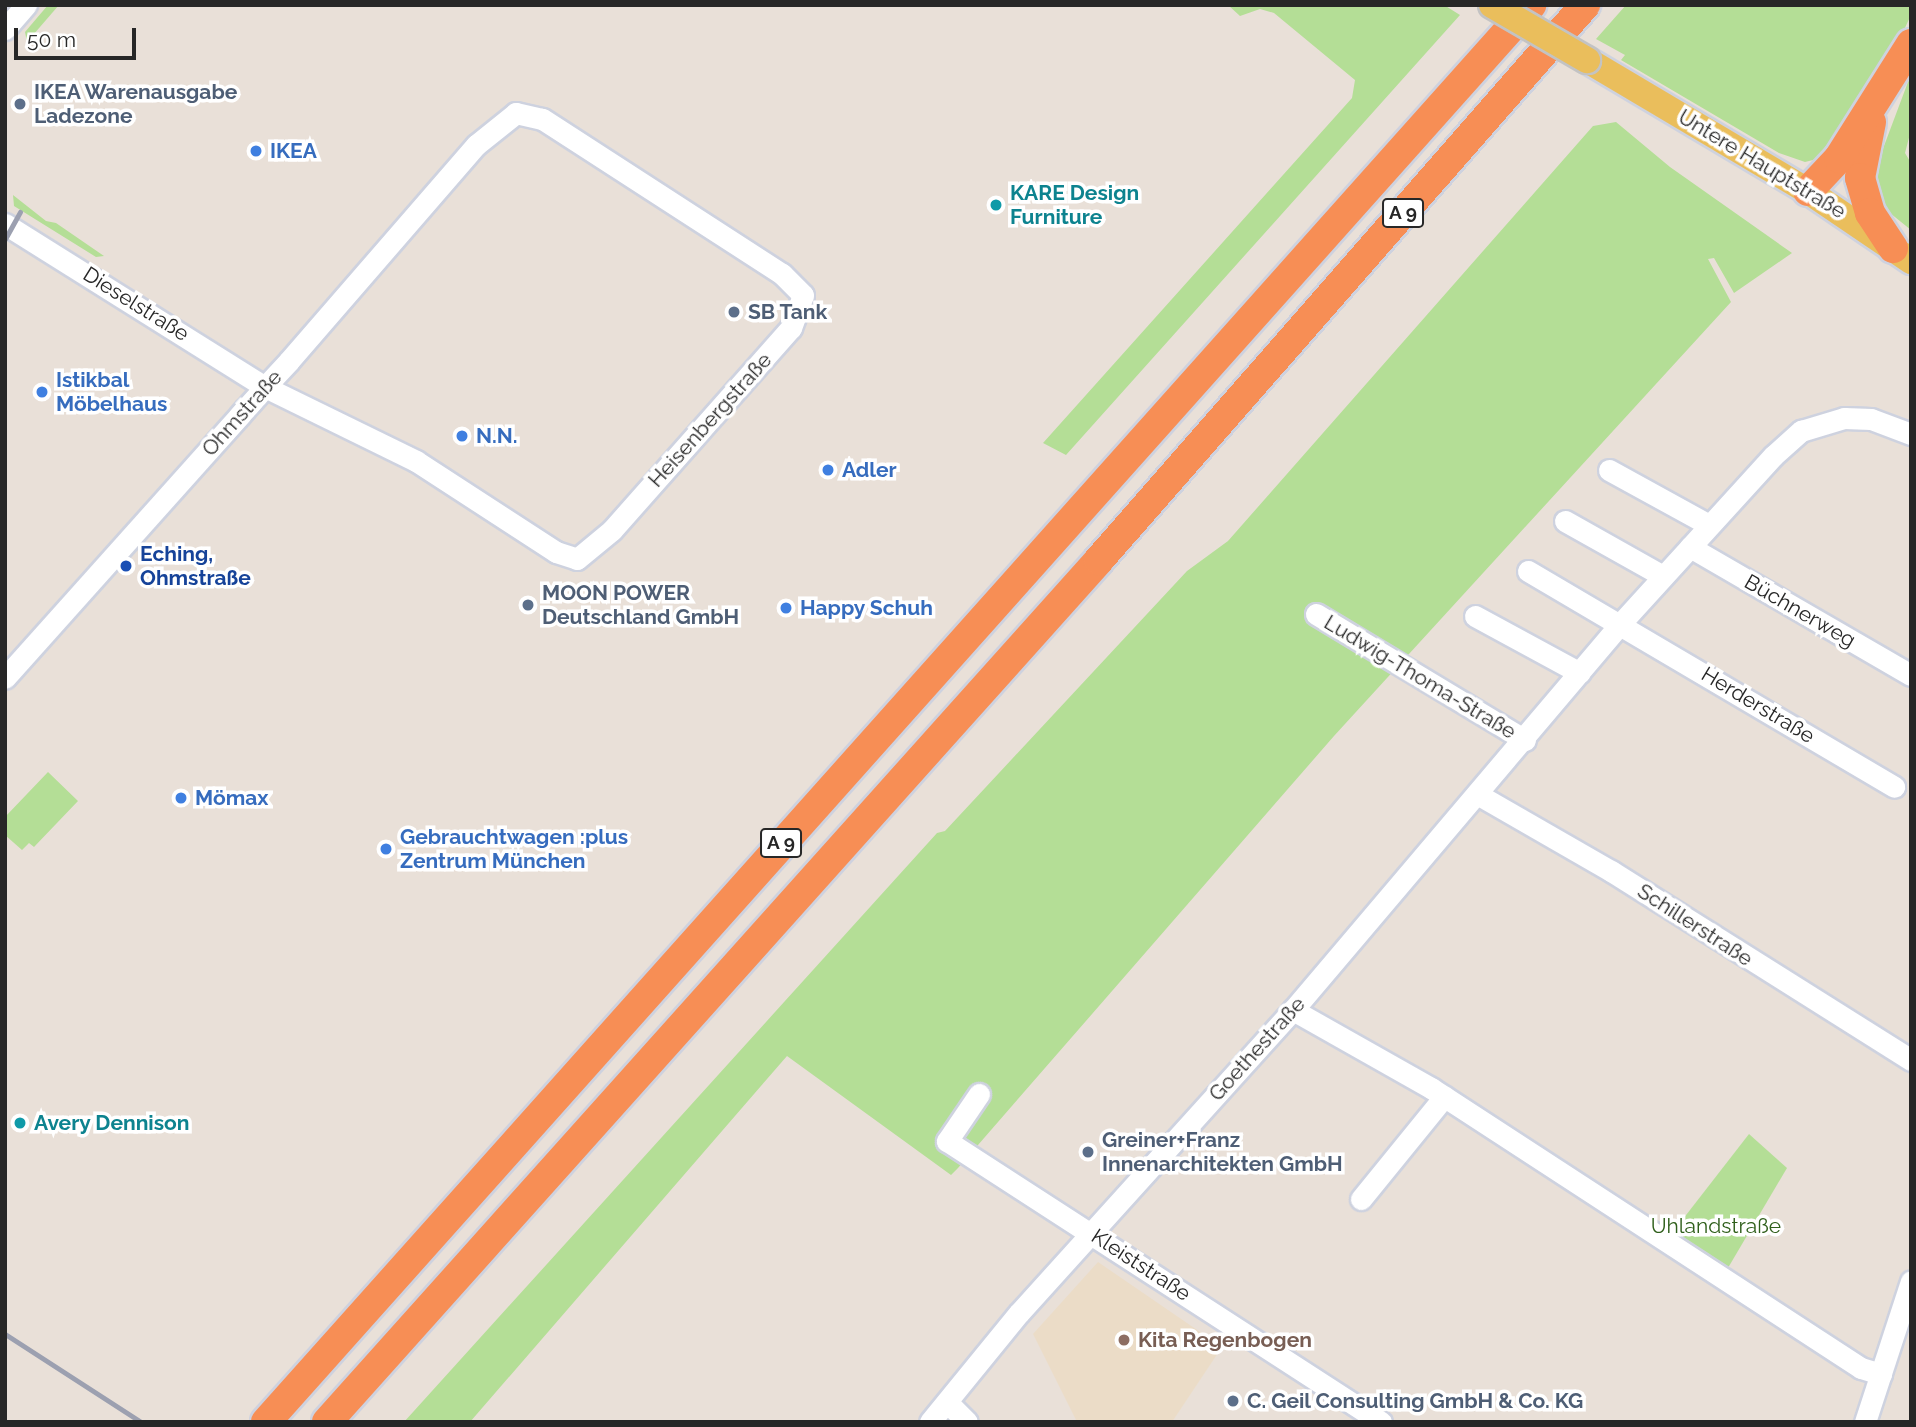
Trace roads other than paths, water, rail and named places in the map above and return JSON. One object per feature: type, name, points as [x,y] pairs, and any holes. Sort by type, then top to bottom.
[{"type":"highway","name":"A 9","points":[[266,1422],[1531,5]]},
{"type":"highway","name":"A 9","points":[[327,1422],[1099,560],[1585,5]]},
{"type":"highway","points":[[1814,195],[1875,104],[1911,44]]},
{"type":"highway","points":[[1875,104],[1862,163],[1863,194],[1902,254]]},
{"type":"highway","points":[[1814,195],[1837,194],[1862,163]]},
{"type":"main road","name":"Untere Hauptstraße","points":[[1492,5],[1814,195],[1902,254]]},
{"type":"street","points":[[5,29],[26,5]]},
{"type":"street","name":"Heisenbergstraße","points":[[265,387],[416,461],[556,552],[577,559],[612,530],[798,318],[803,295],[782,274],[542,119],[516,113],[476,145]]},
{"type":"street","name":"Ohmstraße","points":[[5,678],[265,387],[476,145]]},
{"type":"street","name":"Dieselstraße","points":[[5,224],[265,387]]},
{"type":"street","name":"Goethestraße","points":[[930,1422],[1092,1233],[1293,1010],[1525,740],[1621,622],[1709,525],[1801,431],[1844,418],[1871,419],[1911,434]]},
{"type":"street","points":[[1609,470],[1709,525]]},
{"type":"street","points":[[1565,521],[1663,576]]},
{"type":"street","name":"Büchnerweg","points":[[1690,547],[1911,675]]},
{"type":"street","points":[[1528,571],[1621,622]]},
{"type":"street","name":"Ludwig-Thoma-Straße","points":[[1316,614],[1525,740]]},
{"type":"street","points":[[1475,616],[1580,673]]},
{"type":"street","name":"Herderstraße","points":[[1621,622],[1894,787]]},
{"type":"street","name":"Schillerstraße","points":[[1477,794],[1611,871],[1911,1060]]},
{"type":"street","points":[[1293,1010],[1444,1097],[1861,1368],[1881,1374]]},
{"type":"street","name":"Kleiststraße","points":[[979,1094],[947,1141],[1381,1422]]},
{"type":"street","points":[[1361,1199],[1444,1097]]},
{"type":"street","points":[[1865,1422],[1911,1280]]},
{"type":"street","points":[[947,1402],[967,1422]]},
{"type":"railway","points":[[5,239],[20,212]]},
{"type":"railway","points":[[5,1334],[141,1422]]},
{"type":"place","name":"IKEA Warenausgabe Ladezone","points":[[20,104]]},
{"type":"place","name":"IKEA","points":[[256,151]]},
{"type":"place","name":"KARE Design Furniture","points":[[996,205]]},
{"type":"place","name":"SB Tank","points":[[734,312]]},
{"type":"place","name":"Istikbal Möbelhaus","points":[[42,392]]},
{"type":"place","name":"N.N.","points":[[462,436]]},
{"type":"place","name":"Adler","points":[[828,470]]},
{"type":"place","name":"Eching, Ohmstraße","points":[[126,566]]},
{"type":"place","name":"MOON POWER Deutschland GmbH","points":[[528,605]]},
{"type":"place","name":"Happy Schuh","points":[[786,608]]},
{"type":"place","name":"Mömax","points":[[181,798]]},
{"type":"place","name":"Gebrauchtwagen :plus Zentrum München","points":[[386,849]]},
{"type":"place","name":"Avery Dennison","points":[[20,1123]]},
{"type":"place","name":"Greiner+Franz Innenarchitekten GmbH","points":[[1088,1152]]},
{"type":"place","name":"Kita Regenbogen","points":[[1124,1340]]},
{"type":"place","name":"C. Geil Consulting GmbH & Co. KG","points":[[1233,1401]]},
{"type":"park label","name":"Uhlandstraße","points":[[1716,1226]]}]
